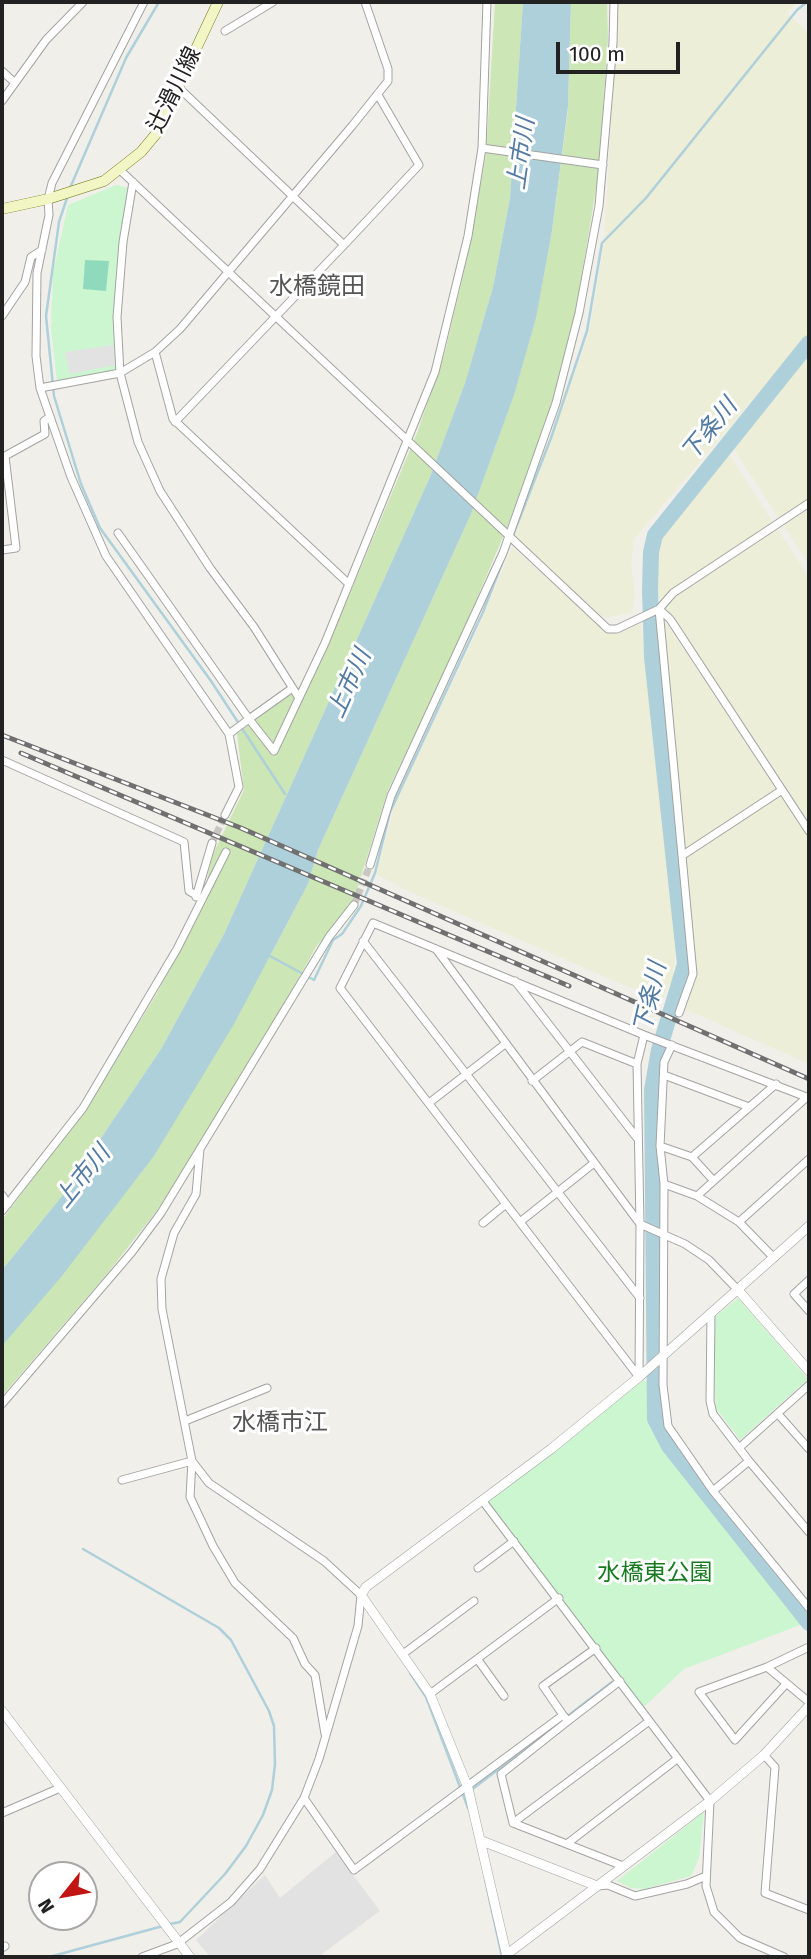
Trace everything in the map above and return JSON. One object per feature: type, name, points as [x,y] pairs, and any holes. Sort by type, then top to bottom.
[{"type":"main road","name":"辻滑川線","points":[[2,209],[51,198],[104,181],[120,170],[156,134],[218,2]]},
{"type":"street","points":[[2,101],[13,82],[46,40],[83,2]]},
{"type":"street","points":[[144,2],[52,183],[49,215],[37,273],[34,319],[40,388],[71,477],[106,556],[229,734],[239,787],[225,815]]},
{"type":"street","points":[[225,31],[273,2]]},
{"type":"street","points":[[40,388],[120,373],[155,352],[180,328],[294,195],[388,81],[388,69],[365,2]]},
{"type":"street","points":[[118,533],[274,751],[409,444],[435,372],[468,236],[482,148],[488,2]]},
{"type":"street","points":[[370,865],[391,796],[454,663],[508,537],[556,403],[586,278],[603,165],[614,2]]},
{"type":"street","points":[[2,71],[13,82]]},
{"type":"street","points":[[178,87],[344,244]]},
{"type":"street","points":[[175,422],[419,165],[378,95]]},
{"type":"street","points":[[482,148],[603,165]]},
{"type":"street","points":[[120,170],[226,273],[608,629],[617,629],[659,608],[673,593],[809,503]]},
{"type":"street","points":[[133,181],[120,267],[117,317],[120,373],[138,442],[160,491],[210,568],[254,627],[299,698]]},
{"type":"street","points":[[2,316],[24,282],[31,257],[36,251],[43,250]]},
{"type":"street","points":[[155,352],[175,422],[349,584]]},
{"type":"street","points":[[2,550],[16,548],[5,456],[45,434],[44,421],[50,417]]},
{"type":"street","points":[[659,608],[670,619],[809,831]]},
{"type":"street","points":[[659,608],[692,974],[678,1013]]},
{"type":"street","points":[[229,734],[291,689]]},
{"type":"street","points":[[2,760],[184,842],[189,891],[196,895]]},
{"type":"street","points":[[683,855],[782,790]]},
{"type":"street","points":[[194,915],[196,895],[212,843]]},
{"type":"street","points":[[2,1212],[83,1108],[146,1005],[226,852]]},
{"type":"street","points":[[2,1404],[132,1252],[161,1213],[329,937],[354,905]]},
{"type":"street","points":[[642,1375],[340,988],[373,923],[477,967],[514,979],[646,1036],[808,1097],[697,1196]]},
{"type":"street","points":[[363,941],[640,1298]]},
{"type":"street","points":[[436,949],[642,1225],[685,1244],[709,1260],[809,1371]]},
{"type":"street","points":[[514,979],[637,1139]]},
{"type":"street","points":[[642,1375],[642,1225],[637,1139],[637,1064],[646,1036]]},
{"type":"street","points":[[532,1081],[582,1042],[637,1064]]},
{"type":"street","points":[[429,1102],[505,1044]]},
{"type":"street","points":[[670,1044],[664,1062],[660,1146],[664,1184],[661,1235],[661,1358],[668,1426],[713,1491],[809,1608]]},
{"type":"street","points":[[664,1075],[749,1107]]},
{"type":"street","points":[[692,1157],[776,1084]]},
{"type":"street","points":[[660,1146],[692,1157],[713,1180]]},
{"type":"street","points":[[200,1149],[196,1194],[174,1233],[161,1279],[162,1309],[192,1461],[190,1497],[213,1546],[235,1583],[293,1638],[304,1664],[315,1675],[325,1738]]},
{"type":"street","points":[[739,1222],[809,1159]]},
{"type":"street","points":[[520,1222],[594,1163]]},
{"type":"street","points":[[664,1184],[697,1196],[739,1222],[774,1258]]},
{"type":"street","points":[[2,1195],[8,1204]]},
{"type":"street","points":[[484,1223],[506,1204]]},
{"type":"street","points":[[142,1957],[177,1944],[231,1902],[260,1870],[304,1798],[358,1626],[361,1595],[366,1587],[642,1375],[807,1232]]},
{"type":"street","points":[[809,1280],[794,1294],[809,1311]]},
{"type":"street","points":[[710,1315],[710,1401],[713,1414],[809,1532]]},
{"type":"street","points":[[739,1448],[809,1385]]},
{"type":"street","points":[[185,1420],[267,1388]]},
{"type":"street","points":[[778,1414],[809,1448]]},
{"type":"street","points":[[122,1480],[192,1461]]},
{"type":"street","points":[[192,1461],[209,1483],[324,1561],[361,1595],[430,1694],[468,1788],[506,1956],[710,1801],[764,1755],[809,1704],[767,1667]]},
{"type":"street","points":[[713,1491],[750,1461]]},
{"type":"street","points":[[482,1500],[559,1598],[648,1722],[710,1801],[706,1876],[709,1899],[731,1932],[771,1955],[784,1957]]},
{"type":"street","points":[[478,1567],[514,1541]]},
{"type":"street","points":[[430,1694],[559,1598]]},
{"type":"street","points":[[403,1654],[474,1601]]},
{"type":"street","points":[[785,1685],[735,1740],[699,1692],[767,1667],[809,1647]]},
{"type":"street","points":[[566,1718],[543,1686],[596,1648]]},
{"type":"street","points":[[478,1660],[504,1696]]},
{"type":"street","points":[[304,1798],[354,1870],[620,1681]]},
{"type":"street","points":[[2,1711],[177,1944],[190,1957]]},
{"type":"street","points":[[513,1823],[501,1774],[566,1718]]},
{"type":"street","points":[[513,1823],[648,1722]]},
{"type":"street","points":[[764,1755],[775,1768],[765,1894],[809,1910]]},
{"type":"street","points":[[568,1843],[677,1759]]},
{"type":"street","points":[[2,1813],[60,1788]]},
{"type":"street","points":[[513,1823],[623,1866]]},
{"type":"street","points":[[482,1841],[597,1886],[608,1885],[635,1896],[670,1889],[706,1876]]},
{"type":"green space","points":[[495,2],[523,2],[510,198],[493,287],[465,383],[430,477],[224,934],[161,1049],[62,1196],[2,1270],[2,1220],[95,1095],[156,995],[197,919],[213,854],[244,790],[237,734],[299,687],[341,615],[417,433],[445,352],[466,263],[486,155]]},
{"type":"green space","points":[[571,2],[607,2],[608,39],[598,177],[574,321],[556,393],[510,520],[454,653],[388,790],[353,902],[316,947],[249,1067],[165,1200],[106,1275],[2,1396],[2,1346],[154,1156],[270,956],[308,884],[318,850],[471,514],[512,400],[535,321],[552,231],[568,110]]},
{"type":"green space","points":[[618,2],[798,2],[787,13],[809,33],[809,334],[634,539],[631,562],[635,597],[632,612],[606,618],[595,612],[515,535],[589,333],[604,244]]},
{"type":"green space","points":[[116,185],[128,188],[115,302],[117,370],[57,382],[51,329],[53,273],[68,205]]},
{"type":"green space","points":[[85,260],[109,261],[106,291],[83,289]]},
{"type":"green space","points":[[809,353],[809,565],[733,447]]},
{"type":"green space","points":[[728,453],[809,578],[809,822],[656,593],[655,546],[663,530]]},
{"type":"green space","points":[[512,547],[605,631],[618,634],[641,623],[676,947],[673,978],[661,1001],[408,891],[376,874],[396,801],[475,635]]},
{"type":"green space","points":[[662,617],[809,837],[809,1064],[683,1008],[696,968]]},
{"type":"green space","points":[[738,1298],[808,1379],[740,1440],[716,1408],[715,1393],[714,1318]]},
{"type":"green space","name":"水橋東公園","points":[[644,1380],[653,1390],[655,1419],[669,1446],[808,1622],[684,1669],[644,1707],[482,1500]]},
{"type":"green space","points":[[704,1812],[699,1858],[691,1876],[645,1889],[631,1888],[617,1881]]},
{"type":"shaded area","points":[[113,345],[116,365],[70,374],[65,352]]},
{"type":"shaded area","points":[[336,1852],[380,1911],[318,1957],[210,1957],[196,1940],[265,1875],[280,1898]]},
{"type":"water","name":"上市川","points":[[523,2],[571,2],[568,107],[552,231],[536,318],[514,395],[471,514],[318,850],[308,884],[234,1024],[154,1156],[61,1277],[2,1346],[2,1270],[62,1196],[161,1049],[224,934],[430,477],[465,383],[493,287],[510,198]]},
{"type":"waterway","points":[[70,188],[126,58],[159,2]]},
{"type":"waterway","points":[[270,956],[314,980],[333,940],[342,934],[361,906],[375,873],[390,812],[483,612],[551,438],[587,331],[602,243],[646,198],[797,10],[807,2]]},
{"type":"waterway","points":[[67,198],[59,222],[46,316],[54,396],[81,484],[100,528],[211,681],[285,794]]},
{"type":"waterway","name":"下条川","points":[[809,343],[655,535],[651,552],[650,591],[652,657],[685,964],[659,1050],[652,1090],[655,1419],[669,1446],[809,1623]]},
{"type":"waterway","points":[[83,1549],[219,1628],[231,1640],[269,1711],[274,1726],[275,1764],[272,1790],[263,1815],[246,1846],[225,1874],[180,1922],[170,1924]]},
{"type":"waterway","points":[[410,1673],[426,1697],[468,1808]]},
{"type":"waterway","points":[[470,1791],[612,1682]]},
{"type":"waterway","points":[[485,1879],[502,1957]]},
{"type":"waterway","points":[[49,1957],[163,1926]]},
{"type":"tunnel","points":[[212,843],[225,815]]},
{"type":"tunnel","points":[[354,905],[370,865]]},
{"type":"railway","points":[[2,735],[241,828],[809,1079]]},
{"type":"railway","points":[[21,753],[569,986]]},
{"type":"district","name":"水橋鏡田","points":[[317,287]]},
{"type":"district","name":"水橋市江","points":[[280,1423]]}]
